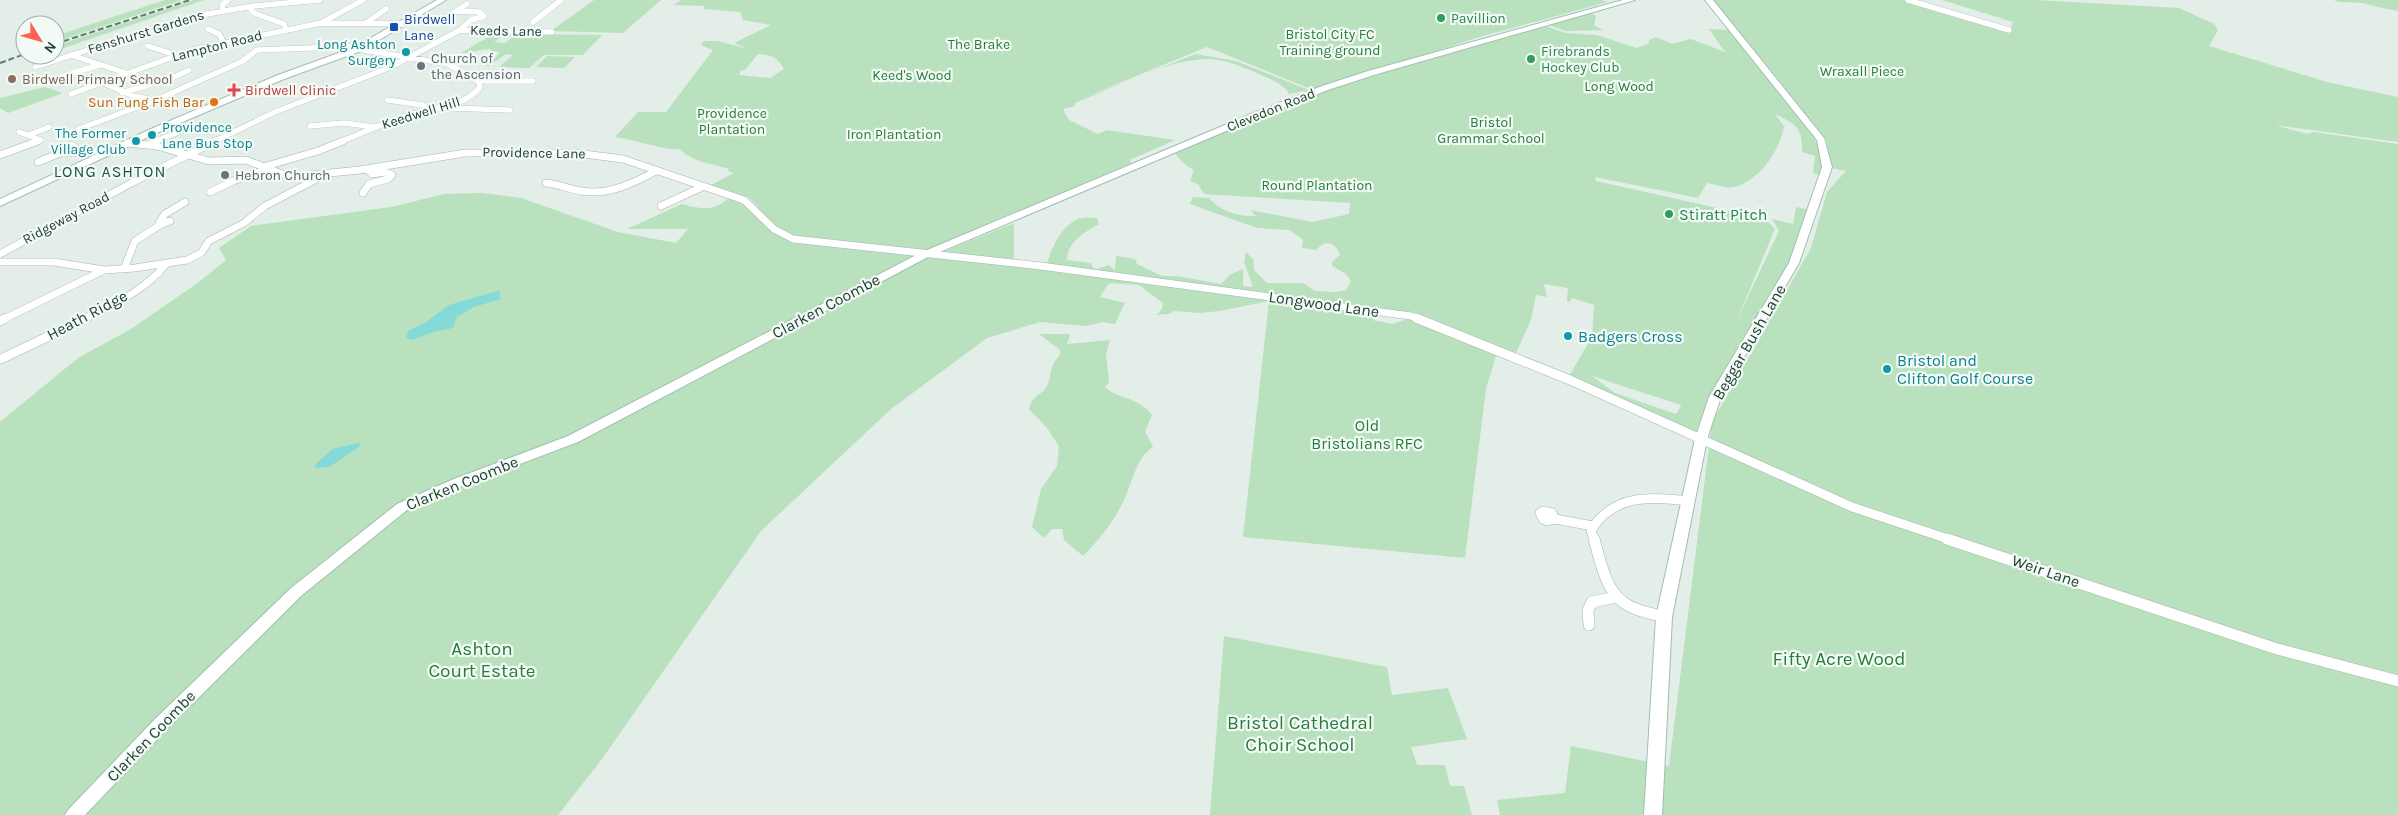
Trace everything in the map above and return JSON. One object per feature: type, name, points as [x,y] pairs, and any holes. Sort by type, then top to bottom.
[{"type":"main road","points":[[0,202],[127,143],[272,80],[360,48],[442,0]]},
{"type":"main road","name":"Clevedon Road","points":[[924,255],[1325,88],[1412,60],[1631,0]]},
{"type":"main road","name":"Beggar Bush Lane","points":[[1653,815],[1664,618],[1680,532],[1689,502],[1701,440],[1715,397],[1794,263],[1809,225],[1827,167],[1821,140],[1709,0]]},
{"type":"main road","name":"Clarken Coombe","points":[[74,815],[161,724],[296,592],[402,507],[459,482],[573,440],[924,255]]},
{"type":"street","points":[[222,11],[223,4],[228,0]]},
{"type":"street","name":"Fenshurst Gardens","points":[[35,67],[174,22],[253,6],[320,0]]},
{"type":"street","name":"Lampton Road","points":[[71,94],[176,55],[224,42],[321,23],[363,0]]},
{"type":"street","points":[[534,22],[561,0]]},
{"type":"street","points":[[1908,0],[2009,30]]},
{"type":"street","points":[[445,18],[468,4]]},
{"type":"street","points":[[253,6],[251,10],[254,13],[284,24],[286,30]]},
{"type":"street","points":[[365,23],[386,9]]},
{"type":"street","points":[[187,156],[281,109],[382,71],[460,30],[471,20],[484,17],[479,12],[456,11]]},
{"type":"street","points":[[321,23],[403,24]]},
{"type":"street","points":[[208,29],[218,34],[224,42]]},
{"type":"street","name":"Keeds Lane","points":[[460,30],[552,32]]},
{"type":"street","points":[[148,46],[176,55]]},
{"type":"street","name":"Keedwell Hill","points":[[156,100],[243,61],[257,50],[360,48],[407,59],[448,64],[478,82],[480,87],[474,95],[460,102],[430,109],[374,127],[318,151],[233,180],[210,192]]},
{"type":"street","points":[[71,55],[126,73]]},
{"type":"street","points":[[38,84],[99,65]]},
{"type":"street","points":[[122,93],[174,77],[189,70]]},
{"type":"street","points":[[478,82],[533,81]]},
{"type":"street","points":[[101,82],[122,93],[156,100]]},
{"type":"street","points":[[80,129],[156,100]]},
{"type":"street","points":[[387,100],[423,105],[430,109]]},
{"type":"street","points":[[443,106],[500,111],[510,110]]},
{"type":"street","points":[[315,126],[351,123],[374,127]]},
{"type":"street","points":[[29,135],[49,128]]},
{"type":"street","points":[[147,145],[186,128]]},
{"type":"street","points":[[0,156],[41,140],[19,132]]},
{"type":"street","name":"Providence Lane","points":[[127,143],[169,149],[187,156],[209,161],[246,160],[290,175],[324,174],[368,169],[465,153],[567,152],[616,158],[749,202],[768,224],[785,237],[924,255]]},
{"type":"street","points":[[38,162],[75,147],[71,145]]},
{"type":"street","points":[[64,152],[76,155],[98,148],[113,150]]},
{"type":"street","name":"Ridgeway Road","points":[[0,254],[135,181],[187,156]]},
{"type":"street","points":[[364,191],[369,184],[388,179],[392,174],[372,174],[368,169]]},
{"type":"street","points":[[546,183],[581,191],[596,191],[633,183],[656,171]]},
{"type":"street","points":[[0,262],[54,262],[104,270],[166,264],[197,256],[209,241],[248,220],[259,210],[324,174]]},
{"type":"street","points":[[381,181],[394,182]]},
{"type":"street","points":[[364,191],[375,187]]},
{"type":"street","points":[[661,206],[702,187]]},
{"type":"street","points":[[124,269],[135,240],[168,222],[159,220],[174,206],[184,202]]},
{"type":"street","name":"Longwood Lane","points":[[924,255],[1041,266],[1411,316],[1570,380],[1701,440]]},
{"type":"street","name":"Heath Ridge","points":[[2,359],[89,317],[151,280],[161,272],[166,264]]},
{"type":"street","points":[[0,321],[104,270]]},
{"type":"street","name":"Weir Lane","points":[[1701,440],[1852,507],[2274,648],[2398,681]]},
{"type":"street","points":[[1664,618],[1625,603],[1616,597],[1591,530],[1604,511],[1635,501],[1660,497],[1689,502]]},
{"type":"street","points":[[1555,519],[1593,526]]},
{"type":"street","points":[[1589,625],[1586,609],[1589,604],[1593,600],[1616,597]]},
{"type":"green space","points":[[165,0],[182,0],[65,39],[65,33]]},
{"type":"green space","points":[[194,0],[204,0],[65,48],[65,43]]},
{"type":"green space","points":[[594,0],[661,0],[623,33],[551,31]]},
{"type":"green space","points":[[681,0],[1601,0],[1608,2],[1483,36],[1313,90],[1207,47],[1075,101],[1137,77],[1075,103],[1075,106],[1063,109],[1069,120],[1098,134],[1107,130],[1175,140],[1130,160],[1131,163],[928,249],[905,261],[916,263],[1014,223],[1014,263],[1046,267],[1050,253],[1060,234],[1070,224],[1078,219],[1097,218],[1099,224],[1073,243],[1067,260],[1091,263],[1093,268],[1098,269],[1108,265],[1115,270],[1116,256],[1135,259],[1137,264],[1162,276],[1177,276],[1221,284],[1231,274],[1243,269],[1243,286],[1253,287],[1244,262],[1246,252],[1253,259],[1254,270],[1267,283],[1303,283],[1315,291],[1334,292],[1346,290],[1351,281],[1346,274],[1332,266],[1332,262],[1340,255],[1336,247],[1330,243],[1323,244],[1316,250],[1302,248],[1303,240],[1290,230],[1257,228],[1190,204],[1193,197],[1209,198],[1224,210],[1236,214],[1256,216],[1250,210],[1312,222],[1349,214],[1350,203],[1204,194],[1198,184],[1190,181],[1194,170],[1174,153],[1330,89],[1545,26],[1566,33],[1596,35],[1637,48],[1649,43],[1649,40],[1656,37],[1672,44],[1691,39],[1725,52],[1709,29],[1728,30],[1811,132],[1820,153],[1820,175],[1813,173],[1815,156],[1802,152],[1801,137],[1797,128],[1775,114],[1784,126],[1778,145],[1760,171],[1743,184],[1734,187],[1724,187],[1707,183],[1698,198],[1595,177],[1596,181],[1757,217],[1769,223],[1775,229],[1736,322],[1779,231],[1772,219],[1793,224],[1796,207],[1810,210],[1800,244],[1734,353],[1710,399],[1693,438],[1579,386],[1496,356],[1486,389],[1465,558],[1243,537],[1269,301],[1220,311],[1199,313],[1175,311],[1157,315],[1162,309],[1163,303],[1139,285],[1109,283],[1100,297],[1125,303],[1115,324],[1102,322],[1087,326],[1040,322],[987,338],[891,409],[761,531],[602,759],[558,815],[0,815],[0,422],[78,358],[131,329],[199,282],[226,260],[219,248],[251,226],[391,207],[444,194],[482,193],[521,198],[618,232],[676,243],[688,229],[627,229],[682,204],[707,208],[718,206],[729,198],[752,208],[759,207],[748,197],[711,185],[734,173],[728,171],[729,169],[696,159],[680,149],[666,148],[615,137],[638,112],[666,112],[713,50],[701,45],[704,41],[718,41],[749,49],[734,43],[771,25],[743,20],[740,12],[704,9],[704,6],[674,5]],"holes":[[[758,54],[773,57],[784,69],[770,78],[739,75],[741,70],[745,70]],[[1544,284],[1568,288],[1567,301],[1570,302],[1572,298],[1594,305],[1592,337],[1569,376],[1515,355],[1531,320],[1536,295],[1547,297]],[[1395,311],[1416,316],[1393,324],[1372,320]],[[1592,376],[1681,406],[1676,414],[1615,393]]]},
{"type":"green space","points":[[1713,0],[1904,0],[2010,32],[2013,22],[1942,0],[2036,0],[2179,8],[2214,24],[2218,30],[2209,46],[2327,82],[2398,97],[2398,142],[2275,125],[2307,134],[2314,132],[2398,144],[2398,815],[1500,815],[1497,800],[1565,793],[1571,746],[1669,766],[1712,422],[1811,248],[1827,192],[1846,171],[1832,168],[1826,139]]},
{"type":"green space","points":[[2333,0],[2398,0],[2398,11],[2362,3]]},
{"type":"green space","points":[[1592,13],[1596,16],[1594,25],[1603,30],[1566,31],[1549,25]]},
{"type":"green space","points":[[497,32],[510,32],[494,42],[505,43],[517,34],[602,35],[583,55],[544,55],[529,68],[499,67],[513,55],[506,54],[489,66],[486,66],[500,52],[490,51],[492,49],[461,53]]},
{"type":"green space","points":[[1196,54],[1236,61],[1309,90],[1289,94],[1281,85],[1269,78],[1236,65],[1210,59],[1177,63],[1144,74]]},
{"type":"green space","points":[[547,56],[575,57],[564,68],[536,67]]},
{"type":"green space","points":[[45,87],[63,93],[8,113],[0,108],[0,98]]},
{"type":"green space","points":[[1039,334],[1070,334],[1067,344],[1110,340],[1106,354],[1109,382],[1105,387],[1140,404],[1152,415],[1145,431],[1153,447],[1138,465],[1114,518],[1100,538],[1083,556],[1064,540],[1062,529],[1052,529],[1044,538],[1032,527],[1041,489],[1057,466],[1059,446],[1047,428],[1029,409],[1035,397],[1046,388],[1053,365],[1060,355],[1060,350]]},
{"type":"green space","name":"Bristol Cathedral Choir School","points":[[1224,636],[1387,667],[1392,695],[1448,688],[1467,739],[1411,747],[1417,765],[1445,765],[1450,786],[1464,786],[1472,815],[1210,815]]},
{"type":"water","points":[[500,291],[500,299],[474,307],[457,317],[453,328],[433,332],[413,340],[406,338],[408,331],[426,322],[449,305]]},
{"type":"water","points":[[360,444],[359,447],[329,467],[316,468],[315,465],[332,449]]},
{"type":"railway","points":[[65,41],[190,0]]},
{"type":"railway","points":[[0,63],[15,58]]},
{"type":"place","name":"Pavillion","points":[[1441,18]]},
{"type":"place","name":"Birdwell Lane","points":[[394,27]]},
{"type":"place","name":"Long Ashton Surgery","points":[[406,52]]},
{"type":"place","name":"Firebrands Hockey Club","points":[[1531,59]]},
{"type":"place","name":"Church of the Ascension","points":[[421,66]]},
{"type":"place","name":"Birdwell Primary School","points":[[12,79]]},
{"type":"place","name":"Birdwell Clinic","points":[[234,90]]},
{"type":"place","name":"Sun Fung Fish Bar","points":[[214,102]]},
{"type":"place","name":"Providence Lane Bus Stop","points":[[152,135]]},
{"type":"place","name":"The Former Village Club","points":[[136,141]]},
{"type":"place","name":"Hebron Church","points":[[225,175]]},
{"type":"place","name":"Stiratt Pitch","points":[[1669,214]]},
{"type":"place","name":"Badgers Cross","points":[[1568,336]]},
{"type":"place","name":"Bristol and Clifton Golf Course","points":[[1887,369]]},
{"type":"district","name":"LONG ASHTON","points":[[110,171]]},
{"type":"park label","name":"Bristol City FC Training ground","points":[[1330,42]]},
{"type":"park label","name":"The Brake","points":[[979,44]]},
{"type":"park label","name":"Wraxall Piece","points":[[1862,71]]},
{"type":"park label","name":"Keed's Wood","points":[[912,75]]},
{"type":"park label","name":"Long Wood","points":[[1619,86]]},
{"type":"park label","name":"Providence Plantation","points":[[732,122]]},
{"type":"park label","name":"Bristol Grammar School","points":[[1491,130]]},
{"type":"park label","name":"Iron Plantation","points":[[894,134]]},
{"type":"park label","name":"Round Plantation","points":[[1317,185]]},
{"type":"park label","name":"Old Bristolians RFC","points":[[1367,434]]},
{"type":"park label","name":"Fifty Acre Wood","points":[[1839,659]]},
{"type":"park label","name":"Ashton Court Estate","points":[[482,660]]}]
